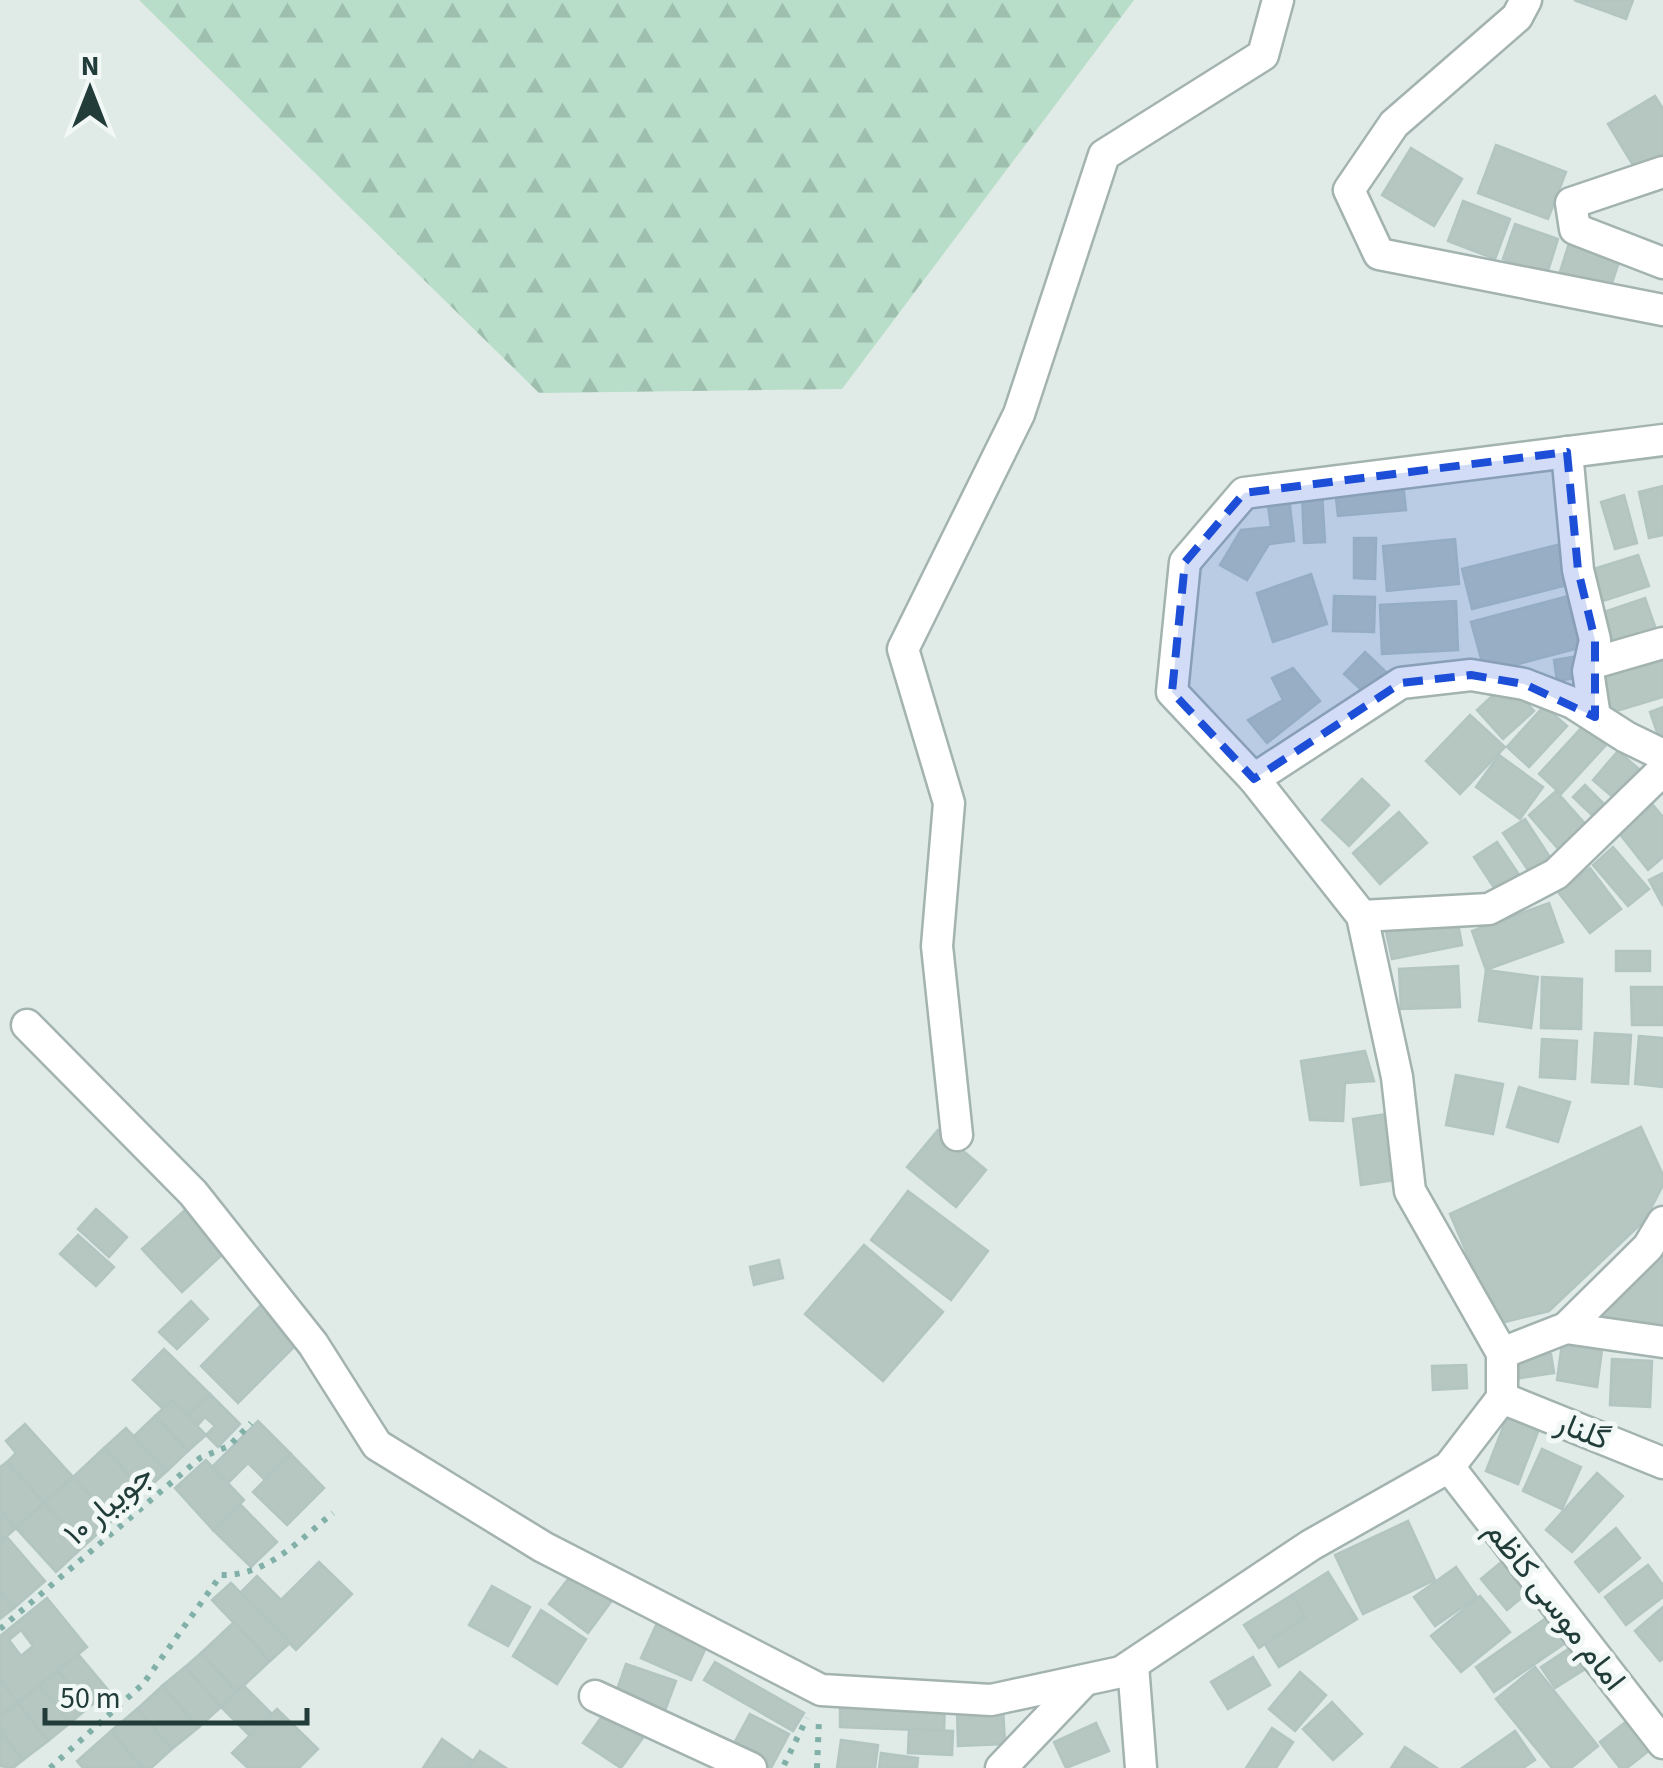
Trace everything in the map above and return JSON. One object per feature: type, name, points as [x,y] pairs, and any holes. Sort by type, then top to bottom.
[{"type":"street","points":[[957,1135],[938,946],[949,803],[902,649],[1019,414],[1104,155],[1263,55],[1278,0]]},
{"type":"street","points":[[1526,0],[1518,17],[1394,124],[1349,190],[1379,254],[1663,310]]},
{"type":"street","points":[[1663,172],[1571,203],[1575,229],[1663,264]]},
{"type":"street","points":[[26,1025],[193,1193],[313,1344],[377,1445],[543,1547],[820,1690],[991,1700],[1122,1672],[1310,1545],[1449,1466],[1502,1398],[1502,1354],[1410,1192],[1397,1077],[1362,916],[1254,778],[1172,692],[1185,562],[1244,494],[1663,440]]},
{"type":"street","points":[[1567,452],[1578,570],[1595,640],[1590,664],[1595,717]]},
{"type":"street","points":[[1590,664],[1663,643]]},
{"type":"street","points":[[1254,778],[1401,683],[1471,675],[1524,684],[1573,703],[1663,755]]},
{"type":"street","points":[[1362,916],[1489,909],[1556,874],[1663,770]]},
{"type":"street","points":[[1502,1354],[1566,1328],[1648,1247],[1663,1222]]},
{"type":"street","points":[[1566,1328],[1663,1342]]},
{"type":"street","name":"گلنار","points":[[1502,1398],[1663,1463]]},
{"type":"street","name":"امام موسی کاظم","points":[[1449,1466],[1663,1743]]},
{"type":"street","points":[[1133,1665],[1141,1768]]},
{"type":"street","points":[[1001,1768],[1084,1680]]},
{"type":"street","points":[[595,1696],[751,1768]]},
{"type":"path","name":"جویبار ۱۰","points":[[0,1629],[200,1458],[228,1446],[251,1423]]},
{"type":"path","points":[[50,1768],[143,1684],[221,1575],[242,1576],[264,1568],[334,1513]]},
{"type":"path","points":[[782,1768],[820,1690]]},
{"type":"path","points":[[817,1768],[820,1690]]},
{"type":"highlighted area","points":[[1567,452],[1578,570],[1595,640],[1595,717],[1524,684],[1471,675],[1401,683],[1254,779],[1172,692],[1185,562],[1244,493]]},
{"type":"green space","points":[[139,0],[1134,0],[842,389],[539,393]]},
{"type":"building","points":[[1574,0],[1633,0],[1626,19]]},
{"type":"building","points":[[1655,96],[1663,109],[1663,161],[1639,175],[1608,124]]},
{"type":"building","points":[[1496,145],[1566,172],[1548,219],[1478,193]]},
{"type":"building","points":[[1411,148],[1462,179],[1434,226],[1382,195]]},
{"type":"building","points":[[1463,201],[1510,219],[1495,259],[1448,241]]},
{"type":"building","points":[[1515,224],[1558,239],[1547,274],[1503,259]]},
{"type":"building","points":[[1571,237],[1622,253],[1609,292],[1559,275]]},
{"type":"building","points":[[1403,483],[1406,510],[1338,516],[1335,489]]},
{"type":"building","points":[[1663,486],[1663,535],[1649,538],[1639,492]]},
{"type":"building","points":[[1322,492],[1325,542],[1304,543],[1302,493]]},
{"type":"building","points":[[1624,495],[1637,543],[1615,549],[1601,502]]},
{"type":"building","points":[[1289,497],[1294,541],[1269,544],[1247,580],[1220,565],[1241,530],[1271,527],[1267,499]]},
{"type":"building","points":[[1354,538],[1376,538],[1375,579],[1354,578]]},
{"type":"building","points":[[1455,539],[1459,584],[1387,591],[1383,546]]},
{"type":"building","points":[[1561,544],[1571,584],[1472,609],[1462,569]]},
{"type":"building","points":[[1638,555],[1649,586],[1600,602],[1590,570]]},
{"type":"building","points":[[1311,574],[1327,624],[1273,642],[1257,593]]},
{"type":"building","points":[[1572,595],[1586,646],[1485,673],[1471,622]]},
{"type":"building","points":[[1334,596],[1375,597],[1374,632],[1333,631]]},
{"type":"building","points":[[1645,598],[1658,635],[1609,650],[1598,614]]},
{"type":"building","points":[[1456,601],[1458,650],[1382,654],[1380,605]]},
{"type":"building","points":[[1365,652],[1388,674],[1368,696],[1344,674]]},
{"type":"building","points":[[1663,655],[1663,697],[1610,713],[1598,674]]},
{"type":"building","points":[[1579,656],[1582,677],[1557,681],[1554,660]]},
{"type":"building","points":[[1293,668],[1320,701],[1267,743],[1248,720],[1283,700],[1272,678]]},
{"type":"building","points":[[1507,682],[1534,711],[1503,739],[1477,710]]},
{"type":"building","points":[[1544,706],[1567,726],[1529,767],[1507,747]]},
{"type":"building","points":[[1663,707],[1663,736],[1659,738],[1650,712]]},
{"type":"building","points":[[1470,715],[1505,747],[1460,794],[1426,761]]},
{"type":"building","points":[[1584,725],[1606,745],[1561,794],[1539,774]]},
{"type":"building","points":[[1618,751],[1640,770],[1615,799],[1593,780]]},
{"type":"building","points":[[1499,755],[1543,787],[1520,819],[1476,787]]},
{"type":"building","points":[[1362,779],[1389,805],[1349,846],[1322,820]]},
{"type":"building","points":[[1585,785],[1611,811],[1599,822],[1573,797]]},
{"type":"building","points":[[1556,791],[1587,826],[1559,850],[1529,815]]},
{"type":"building","points":[[1653,805],[1663,817],[1663,857],[1648,870],[1619,833]]},
{"type":"building","points":[[1399,812],[1427,843],[1380,884],[1353,853]]},
{"type":"building","points":[[1525,819],[1555,865],[1534,879],[1503,833]]},
{"type":"building","points":[[1497,842],[1526,885],[1502,900],[1474,857]]},
{"type":"building","points":[[1613,847],[1649,889],[1628,906],[1593,865]]},
{"type":"building","points":[[1590,868],[1621,909],[1590,933],[1558,892]]},
{"type":"building","points":[[1663,873],[1663,906],[1649,880]]},
{"type":"building","points":[[1549,903],[1563,942],[1486,970],[1472,931]]},
{"type":"building","points":[[1457,918],[1462,945],[1392,959],[1386,932]]},
{"type":"building","points":[[1616,951],[1650,951],[1650,971],[1616,971]]},
{"type":"building","points":[[1458,966],[1460,1007],[1401,1009],[1399,969]]},
{"type":"building","points":[[1486,970],[1538,977],[1531,1028],[1479,1021]]},
{"type":"building","points":[[1542,977],[1582,979],[1581,1029],[1541,1028]]},
{"type":"building","points":[[1631,987],[1663,987],[1663,1025],[1632,1025]]},
{"type":"building","points":[[1595,1033],[1631,1035],[1628,1084],[1592,1082]]},
{"type":"building","points":[[1639,1036],[1663,1038],[1663,1087],[1635,1084]]},
{"type":"building","points":[[1542,1039],[1577,1041],[1575,1079],[1540,1077]]},
{"type":"building","points":[[1365,1051],[1374,1081],[1345,1083],[1343,1121],[1310,1120],[1301,1061]]},
{"type":"building","points":[[1456,1075],[1503,1084],[1493,1134],[1446,1125]]},
{"type":"building","points":[[1519,1087],[1570,1102],[1558,1142],[1507,1127]]},
{"type":"building","points":[[1387,1114],[1395,1180],[1361,1185],[1353,1119]]},
{"type":"building","points":[[1641,1127],[1663,1175],[1663,1185],[1645,1220],[1549,1311],[1497,1324],[1450,1214]]},
{"type":"building","points":[[938,1130],[986,1170],[956,1207],[907,1167]]},
{"type":"building","points":[[908,1191],[988,1251],[951,1300],[871,1240]]},
{"type":"building","points":[[96,1209],[127,1237],[109,1257],[78,1229]]},
{"type":"building","points":[[185,1210],[224,1253],[182,1292],[142,1249]]},
{"type":"building","points":[[1663,1234],[1663,1332],[1592,1313]]},
{"type":"building","points":[[78,1235],[114,1267],[96,1286],[60,1254]]},
{"type":"building","points":[[864,1245],[943,1312],[883,1381],[805,1314]]},
{"type":"building","points":[[779,1260],[783,1278],[754,1285],[750,1267]]},
{"type":"building","points":[[191,1301],[208,1319],[177,1349],[159,1332]]},
{"type":"building","points":[[265,1301],[303,1338],[238,1403],[201,1366]]},
{"type":"building","points":[[1562,1344],[1602,1350],[1597,1387],[1557,1380]]},
{"type":"building","points":[[164,1349],[210,1394],[187,1416],[172,1400],[163,1409],[133,1380]]},
{"type":"building","points":[[1551,1354],[1554,1373],[1520,1378],[1517,1359]]},
{"type":"building","points":[[1612,1359],[1652,1361],[1650,1407],[1610,1405]]},
{"type":"building","points":[[1466,1365],[1467,1388],[1433,1390],[1432,1366]]},
{"type":"building","points":[[210,1394],[240,1424],[218,1447],[206,1435],[215,1426],[205,1417],[197,1426],[187,1416]]},
{"type":"building","points":[[172,1400],[206,1435],[188,1451],[155,1416]]},
{"type":"building","points":[[1509,1412],[1541,1424],[1518,1484],[1486,1471]]},
{"type":"building","points":[[155,1416],[188,1451],[167,1471],[134,1436]]},
{"type":"building","points":[[258,1421],[291,1454],[264,1479],[248,1463],[228,1483],[212,1467]]},
{"type":"building","points":[[25,1424],[73,1477],[44,1503],[7,1462],[16,1453],[6,1441]]},
{"type":"building","points":[[126,1428],[167,1471],[144,1492],[104,1448]]},
{"type":"building","points":[[104,1448],[144,1492],[113,1520],[73,1477]]},
{"type":"building","points":[[1542,1449],[1581,1467],[1562,1509],[1523,1491]]},
{"type":"building","points":[[291,1454],[324,1488],[287,1525],[253,1492]]},
{"type":"building","points":[[206,1460],[244,1500],[213,1530],[175,1488]]},
{"type":"building","points":[[7,1462],[44,1503],[16,1528],[0,1509],[0,1467]]},
{"type":"building","points":[[1597,1473],[1623,1496],[1572,1552],[1546,1530]]},
{"type":"building","points":[[73,1477],[113,1520],[84,1546],[44,1503]]},
{"type":"building","points":[[44,1503],[84,1546],[56,1572],[16,1528]]},
{"type":"building","points":[[240,1504],[277,1542],[251,1567],[213,1530]]},
{"type":"building","points":[[0,1509],[16,1528],[0,1542]]},
{"type":"building","points":[[1408,1521],[1435,1580],[1363,1614],[1335,1555]]},
{"type":"building","points":[[1616,1528],[1640,1558],[1599,1592],[1575,1562]]},
{"type":"building","points":[[7,1537],[45,1581],[14,1608],[0,1592],[0,1542]]},
{"type":"building","points":[[1511,1554],[1537,1585],[1507,1610],[1481,1579]]},
{"type":"building","points":[[319,1562],[352,1594],[296,1650],[240,1593],[257,1576],[281,1600]]},
{"type":"building","points":[[1648,1565],[1663,1585],[1663,1597],[1626,1625],[1605,1597]]},
{"type":"building","points":[[578,1566],[616,1595],[588,1633],[549,1604]]},
{"type":"building","points":[[1456,1567],[1477,1597],[1435,1626],[1414,1597]]},
{"type":"building","points":[[1328,1572],[1357,1619],[1279,1667],[1264,1643],[1305,1617],[1292,1595]]},
{"type":"building","points":[[231,1583],[290,1643],[270,1661],[212,1600]]},
{"type":"building","points":[[492,1586],[530,1607],[508,1646],[469,1625]]},
{"type":"building","points":[[0,1592],[14,1608],[0,1619]]},
{"type":"building","points":[[1292,1595],[1305,1617],[1259,1648],[1244,1625]]},
{"type":"building","points":[[1480,1596],[1510,1632],[1461,1672],[1431,1636]]},
{"type":"building","points":[[47,1598],[87,1647],[18,1703],[0,1680],[0,1636]],"holes":[[[21,1630],[33,1646],[21,1656],[9,1640]]]},
{"type":"building","points":[[1663,1607],[1663,1659],[1660,1661],[1635,1631]]},
{"type":"building","points":[[541,1610],[586,1639],[557,1684],[513,1656]]},
{"type":"building","points":[[1549,1616],[1567,1642],[1494,1692],[1476,1667]]},
{"type":"building","points":[[659,1619],[709,1641],[691,1680],[641,1658]]},
{"type":"building","points":[[234,1622],[270,1661],[237,1692],[201,1653]]},
{"type":"building","points":[[1579,1642],[1593,1664],[1555,1688],[1541,1667]]},
{"type":"building","points":[[201,1653],[237,1692],[221,1707],[185,1667]]},
{"type":"building","points":[[78,1654],[109,1691],[88,1708],[58,1671]]},
{"type":"building","points":[[1253,1657],[1270,1685],[1228,1709],[1211,1682]]},
{"type":"building","points":[[715,1662],[804,1713],[793,1731],[704,1680]]},
{"type":"building","points":[[626,1664],[676,1681],[663,1716],[614,1698]]},
{"type":"building","points":[[185,1667],[221,1707],[199,1727],[162,1686]]},
{"type":"building","points":[[1535,1667],[1598,1746],[1571,1768],[1552,1768],[1496,1699]]},
{"type":"building","points":[[58,1671],[88,1708],[70,1723],[39,1685]]},
{"type":"building","points":[[1300,1672],[1326,1695],[1295,1731],[1269,1709]]},
{"type":"building","points":[[0,1680],[18,1703],[0,1716]]},
{"type":"building","points":[[39,1685],[70,1723],[48,1741],[18,1703]]},
{"type":"building","points":[[243,1685],[272,1714],[250,1736],[221,1707]]},
{"type":"building","points":[[162,1686],[199,1727],[172,1749],[137,1709]]},
{"type":"building","points":[[840,1702],[945,1704],[944,1731],[840,1727]]},
{"type":"building","points":[[1332,1702],[1362,1734],[1333,1760],[1303,1729]]},
{"type":"building","points":[[18,1703],[48,1741],[23,1760],[0,1731],[0,1716]]},
{"type":"building","points":[[608,1708],[645,1735],[621,1768],[583,1743]]},
{"type":"building","points":[[1003,1708],[1005,1744],[958,1746],[957,1710]]},
{"type":"building","points":[[137,1709],[172,1749],[151,1768],[143,1768],[111,1731]]},
{"type":"building","points":[[277,1709],[318,1749],[299,1768],[248,1768],[232,1753]]},
{"type":"building","points":[[750,1714],[789,1734],[771,1768],[731,1749]]},
{"type":"building","points":[[1632,1717],[1656,1745],[1627,1768],[1620,1768],[1600,1742]]},
{"type":"building","points":[[1096,1723],[1109,1751],[1066,1768],[1054,1742]]},
{"type":"building","points":[[1272,1728],[1293,1742],[1276,1768],[1246,1768]]},
{"type":"building","points":[[909,1729],[953,1731],[952,1755],[908,1753]]},
{"type":"building","points":[[0,1731],[23,1760],[13,1768],[0,1766]]},
{"type":"building","points":[[111,1731],[143,1768],[83,1768],[77,1761]]},
{"type":"building","points":[[1515,1731],[1535,1760],[1523,1768],[1462,1768]]},
{"type":"building","points":[[442,1739],[472,1760],[467,1768],[423,1768]]},
{"type":"building","points":[[841,1740],[878,1745],[875,1768],[837,1768]]},
{"type":"building","points":[[1405,1747],[1437,1768],[1391,1768]]},
{"type":"building","points":[[480,1751],[506,1768],[468,1768]]},
{"type":"building","points":[[881,1753],[918,1758],[917,1768],[879,1768]]}]
